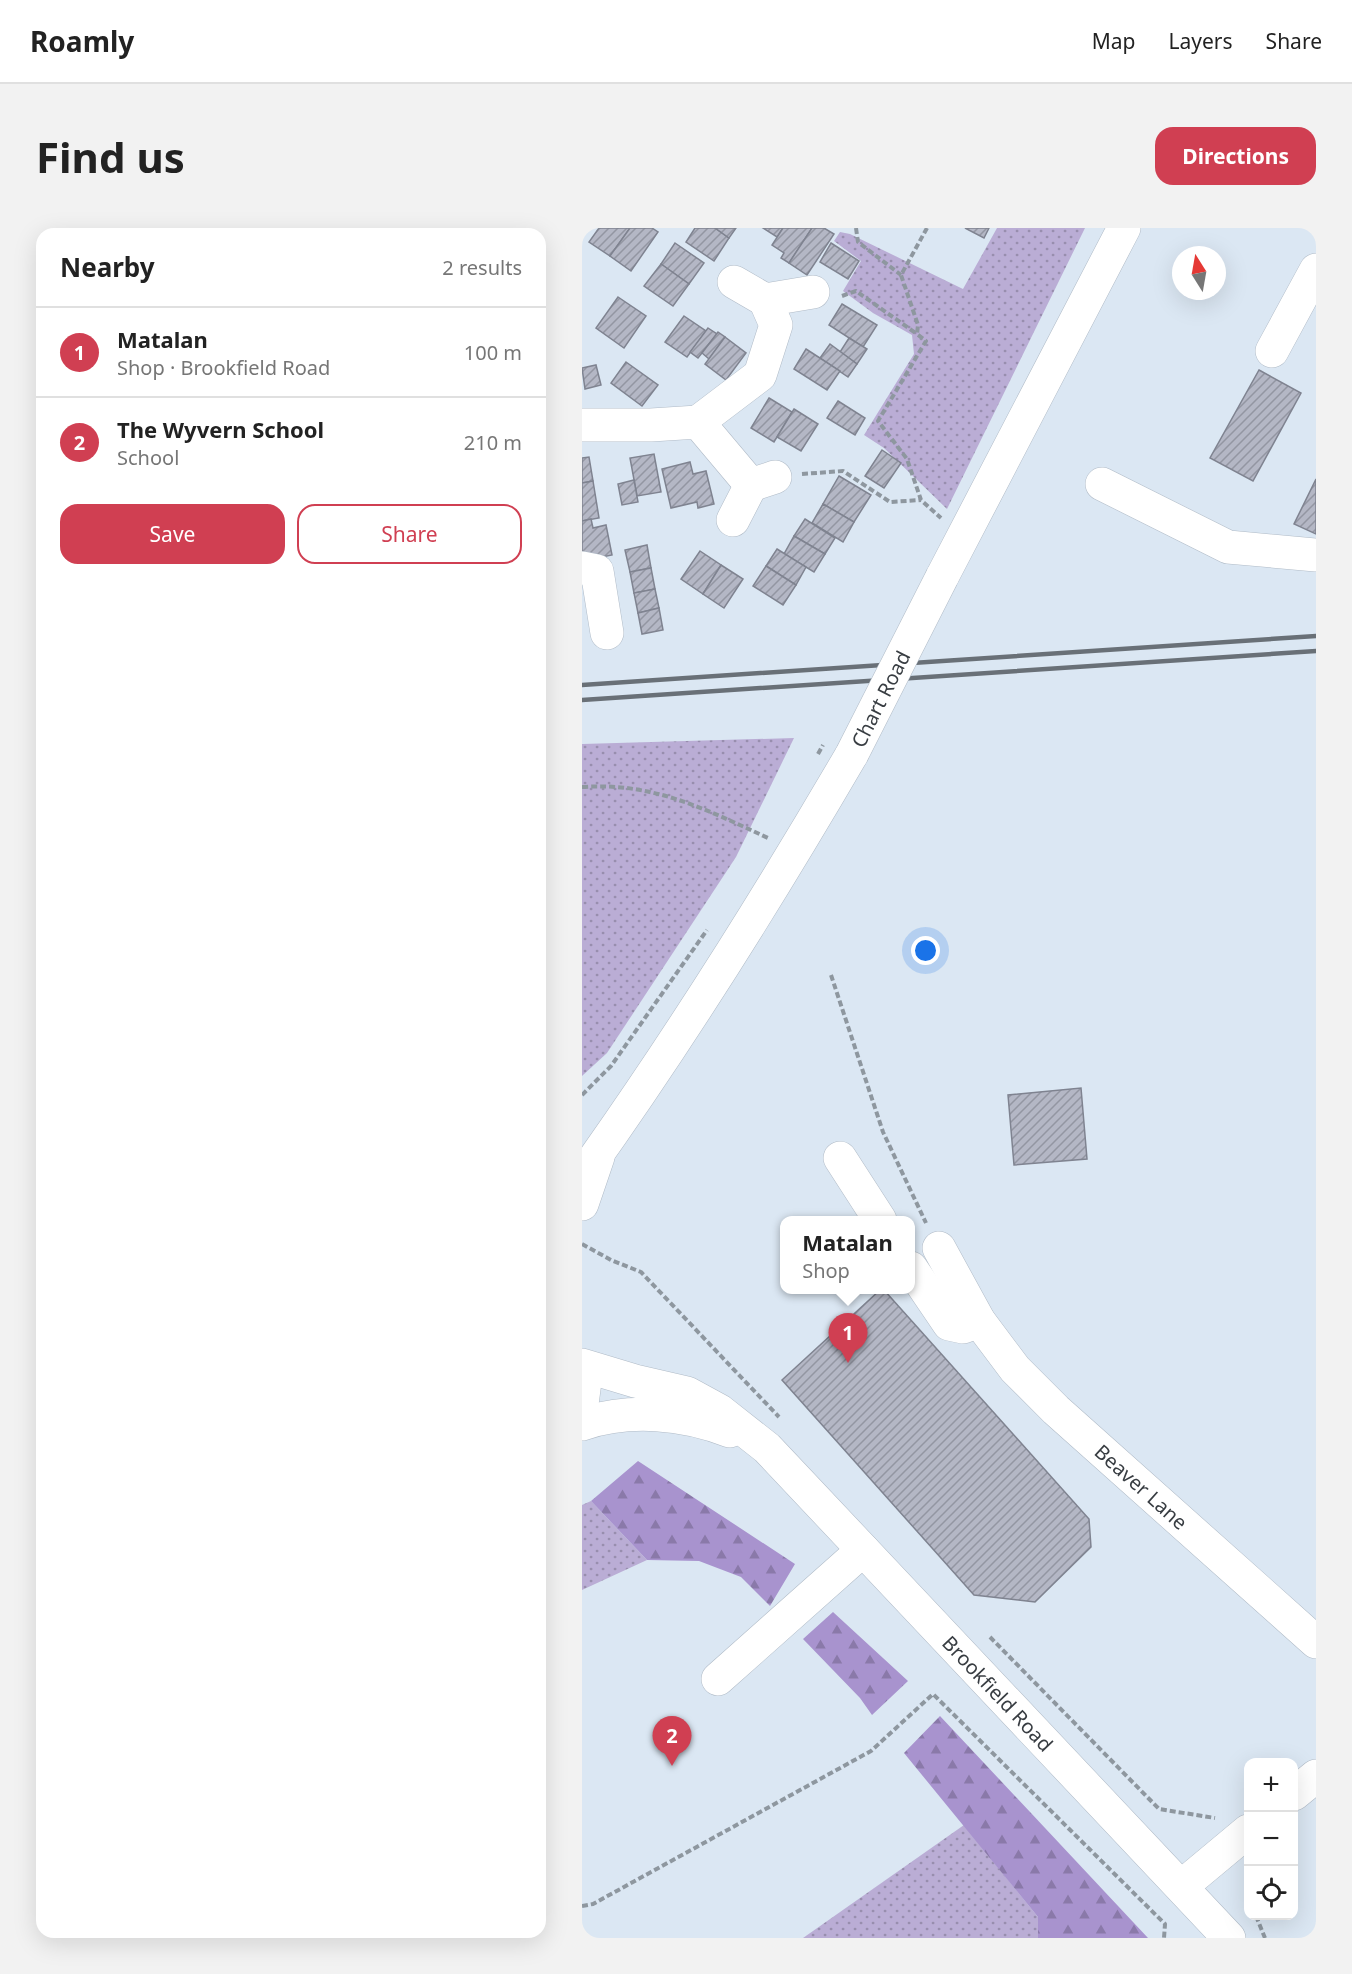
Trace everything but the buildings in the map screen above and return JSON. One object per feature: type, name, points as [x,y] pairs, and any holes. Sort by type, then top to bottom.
[{"type":"main road","name":"Chart Road","points":[[582,1176],[699,1002],[795,850],[852,754],[1124,228]]},
{"type":"main road","points":[[1272,351],[1316,270]]},
{"type":"main road","points":[[734,282],[765,300],[826,295]]},
{"type":"main road","points":[[582,425],[698,422],[760,375],[776,325],[765,300]]},
{"type":"main road","points":[[698,422],[763,481],[733,520]]},
{"type":"main road","points":[[1102,484],[1228,547],[1316,555]]},
{"type":"main road","points":[[582,568],[597,572],[607,633]]},
{"type":"main road","name":"Chart Road","points":[[582,1204],[601,1150]]},
{"type":"main road","points":[[840,1158],[877,1216]]},
{"type":"main road","name":"Beaver Lane","points":[[939,1248],[979,1321],[1015,1369],[1056,1410],[1316,1642]]},
{"type":"main road","points":[[915,1274],[949,1324],[963,1327],[979,1321]]},
{"type":"main road","points":[[582,1365],[585,1380],[582,1404]]},
{"type":"main road","name":"Brookfield Road","points":[[582,1365],[635,1381],[687,1393],[720,1411],[776,1436],[863,1550],[1228,1936]]},
{"type":"main road","name":"Brookfield Road","points":[[582,1424],[624,1415],[670,1416],[776,1436]]},
{"type":"main road","points":[[718,1679],[863,1550]]},
{"type":"main road","points":[[1298,1790],[1316,1776]]},
{"type":"main road","points":[[1182,1886],[1241,1837]]},
{"type":"path","points":[[856,228],[858,242],[901,274],[918,325],[918,334]]},
{"type":"path","points":[[901,274],[927,228]]},
{"type":"path","points":[[826,295],[856,291],[926,341],[878,421],[907,459],[921,500],[946,522]]},
{"type":"path","points":[[763,481],[843,471],[890,502],[921,500]]},
{"type":"path","points":[[582,787],[626,787],[680,798],[770,839],[764,848]]},
{"type":"path","points":[[582,1095],[611,1066],[714,920]]},
{"type":"path","points":[[831,975],[883,1132],[939,1248]]},
{"type":"path","points":[[582,1245],[641,1272],[776,1436]]},
{"type":"path","points":[[983,1630],[1159,1809],[1215,1818],[1241,1837]]},
{"type":"path","points":[[582,1906],[593,1904],[871,1751],[933,1694],[1165,1924],[1164,1938]]},
{"type":"path","points":[[1258,1920],[1264,1936]]},
{"type":"shaded area","points":[[997,228],[1085,228],[947,509],[884,448],[864,435],[914,354],[912,335],[873,313],[843,291],[861,261],[834,241],[840,232],[850,234],[963,289]]},
{"type":"shaded area","points":[[794,738],[736,857],[607,1053],[582,1076],[582,744]]},
{"type":"shaded area","points":[[591,1501],[647,1560],[582,1590],[582,1505]]},
{"type":"shaded area","points":[[964,1825],[1038,1917],[1038,1938],[803,1938]]},
{"type":"green space","points":[[638,1461],[795,1564],[770,1606],[741,1577],[699,1561],[647,1560],[591,1501]]},
{"type":"green space","points":[[833,1612],[908,1681],[872,1715],[860,1698],[803,1639]]},
{"type":"green space","points":[[940,1716],[1148,1938],[1038,1938],[1038,1917],[904,1753]]},
{"type":"railway","points":[[582,685],[1316,636]]},
{"type":"railway","points":[[582,700],[1316,651]]},
{"type":"place","name":"Matalan","points":[[848,1363]]},
{"type":"place","name":"The Wyvern School","points":[[672,1766]]}]
